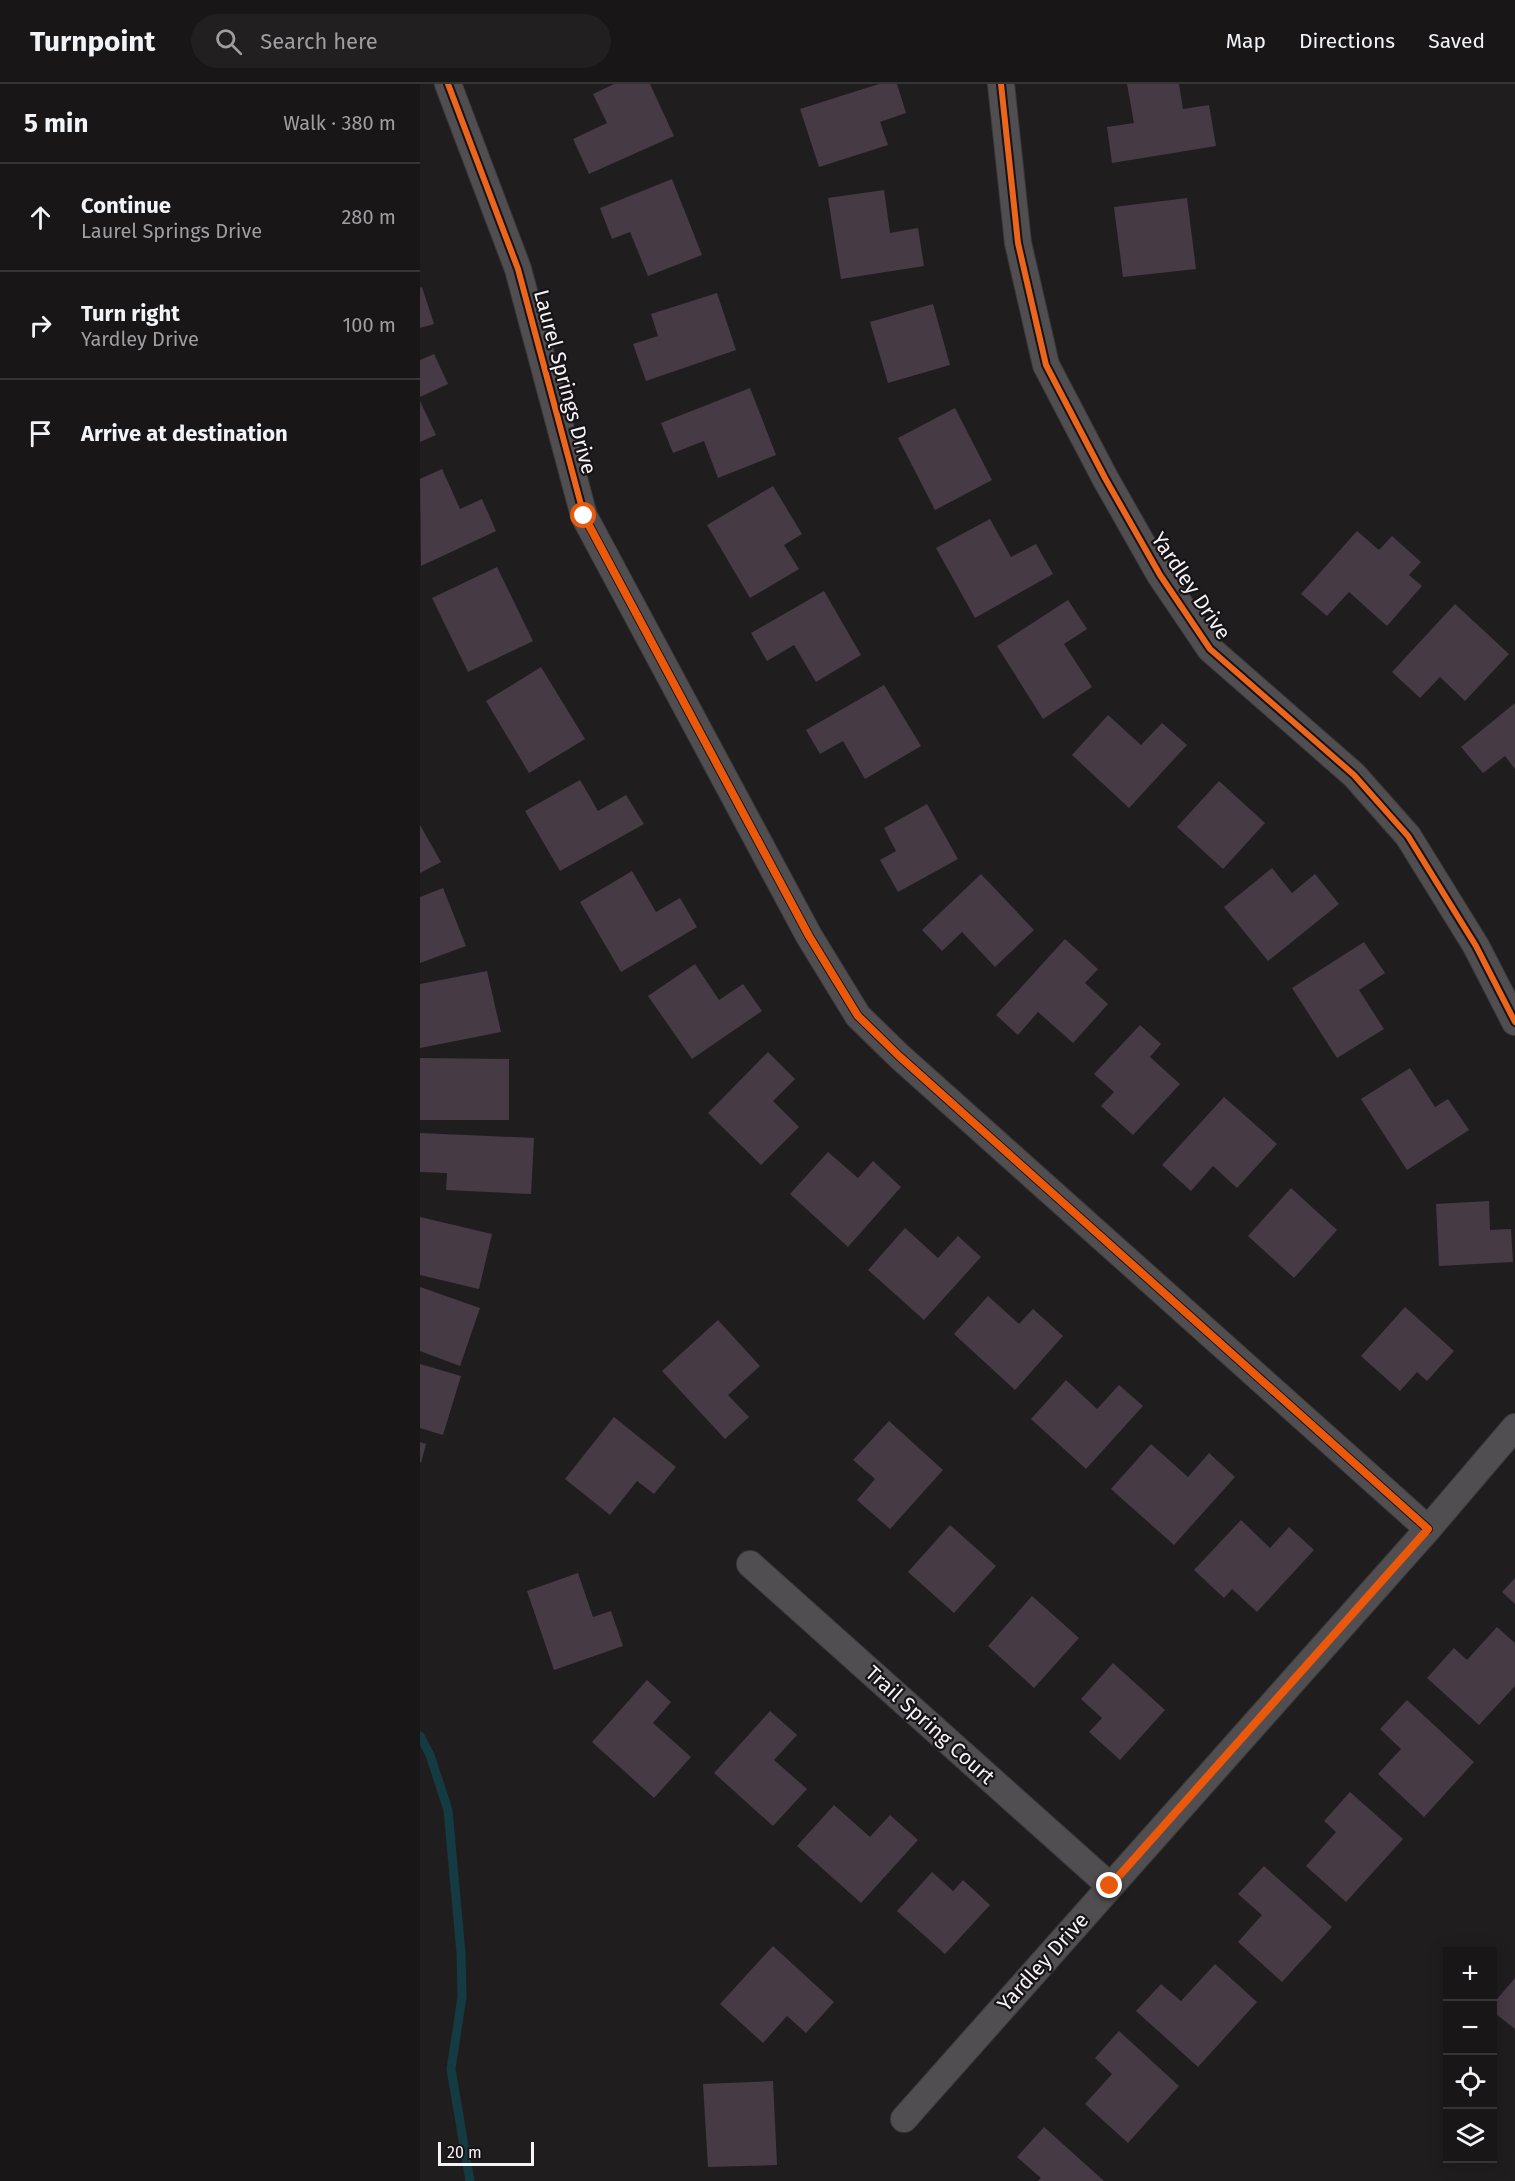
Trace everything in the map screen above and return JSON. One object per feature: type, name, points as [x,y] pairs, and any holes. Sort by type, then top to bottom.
[{"type":"street","name":"Laurel Springs Drive","points":[[448,84],[518,269],[584,516],[809,936],[858,1016],[899,1056],[1428,1529]]},
{"type":"street","name":"Yardley Drive","points":[[1001,84],[1018,243],[1046,365],[1105,478],[1160,575],[1210,649],[1354,775],[1408,836],[1476,946],[1515,1022]]},
{"type":"street","name":"Yardley Drive","points":[[904,2119],[1428,1529],[1515,1427]]},
{"type":"street","name":"Trail Spring Court","points":[[750,1564],[1110,1886]]},
{"type":"building","points":[[614,84],[650,84],[674,136],[589,174],[573,139],[607,123],[593,94]]},
{"type":"building","points":[[879,84],[897,84],[906,113],[880,122],[888,145],[819,167],[800,109]]},
{"type":"building","points":[[1127,84],[1179,84],[1183,109],[1209,105],[1216,146],[1112,163],[1107,127],[1134,123]]},
{"type":"building","points":[[672,179],[702,255],[648,276],[630,232],[612,239],[600,208]]},
{"type":"building","points":[[884,190],[890,233],[918,228],[924,266],[841,279],[828,198]]},
{"type":"building","points":[[1187,198],[1196,269],[1123,277],[1114,207]]},
{"type":"building","points":[[422,287],[434,324],[420,328],[420,288]]},
{"type":"building","points":[[717,293],[736,350],[646,381],[633,344],[658,336],[651,314]]},
{"type":"building","points":[[933,304],[950,365],[888,383],[870,322]]},
{"type":"building","points":[[434,354],[448,384],[420,397],[420,360]]},
{"type":"building","points":[[750,388],[776,455],[718,478],[704,441],[673,453],[661,423]]},
{"type":"building","points":[[420,401],[436,435],[420,442]]},
{"type":"building","points":[[955,408],[992,480],[935,510],[898,438]]},
{"type":"building","points":[[442,469],[460,509],[482,499],[496,531],[421,566],[420,479]]},
{"type":"building","points":[[773,486],[802,534],[784,545],[799,569],[750,598],[707,525]]},
{"type":"building","points":[[990,519],[1011,557],[1036,544],[1053,574],[975,618],[936,548]]},
{"type":"building","points":[[1357,531],[1379,550],[1392,536],[1421,562],[1409,575],[1422,586],[1387,626],[1349,592],[1327,616],[1301,594]]},
{"type":"building","points":[[497,567],[533,641],[468,672],[432,598]]},
{"type":"building","points":[[824,591],[861,655],[816,682],[794,645],[767,661],[751,633]]},
{"type":"building","points":[[1068,600],[1087,629],[1064,644],[1092,687],[1043,719],[997,646]]},
{"type":"building","points":[[1455,604],[1509,654],[1465,701],[1440,677],[1420,698],[1392,672]]},
{"type":"building","points":[[541,667],[585,739],[529,773],[486,701]]},
{"type":"building","points":[[884,685],[921,746],[865,779],[843,741],[820,754],[806,730]]},
{"type":"building","points":[[1515,703],[1515,769],[1505,756],[1483,773],[1461,747]]},
{"type":"building","points":[[1108,715],[1141,745],[1162,723],[1187,745],[1129,808],[1072,755]]},
{"type":"building","points":[[580,780],[598,811],[626,795],[644,824],[560,871],[525,811]]},
{"type":"building","points":[[1219,781],[1265,823],[1223,869],[1177,827]]},
{"type":"building","points":[[927,804],[958,859],[898,892],[880,860],[896,851],[884,828]]},
{"type":"building","points":[[420,825],[441,862],[420,873]]},
{"type":"building","points":[[1272,868],[1292,893],[1315,874],[1339,904],[1268,961],[1224,907]]},
{"type":"building","points":[[632,871],[656,912],[680,898],[697,927],[621,972],[580,902]]},
{"type":"building","points":[[981,874],[1034,930],[995,967],[962,932],[942,951],[922,930]]},
{"type":"building","points":[[443,888],[466,946],[420,963],[420,897]]},
{"type":"building","points":[[1065,939],[1098,969],[1085,983],[1108,1004],[1073,1043],[1038,1012],[1018,1035],[996,1015]]},
{"type":"building","points":[[1364,942],[1385,973],[1359,990],[1384,1029],[1337,1058],[1292,988]]},
{"type":"building","points":[[695,964],[719,1000],[743,984],[762,1011],[692,1059],[648,996]]},
{"type":"building","points":[[487,971],[501,1032],[420,1048],[420,984]]},
{"type":"building","points":[[1140,1025],[1161,1044],[1150,1057],[1180,1084],[1133,1135],[1101,1106],[1114,1092],[1094,1074]]},
{"type":"building","points":[[768,1052],[795,1079],[773,1101],[799,1127],[761,1165],[708,1113]]},
{"type":"building","points":[[420,1058],[509,1059],[509,1120],[420,1120]]},
{"type":"building","points":[[1410,1068],[1435,1107],[1448,1099],[1469,1130],[1407,1170],[1361,1099]]},
{"type":"building","points":[[1224,1097],[1277,1144],[1237,1188],[1213,1166],[1191,1191],[1162,1165]]},
{"type":"building","points":[[420,1133],[534,1138],[531,1194],[446,1190],[447,1173],[420,1172]]},
{"type":"building","points":[[828,1152],[858,1178],[873,1161],[901,1187],[848,1247],[790,1194]]},
{"type":"building","points":[[1291,1188],[1337,1230],[1294,1278],[1248,1236]]},
{"type":"building","points":[[1489,1201],[1490,1230],[1511,1229],[1513,1262],[1439,1266],[1436,1204]]},
{"type":"building","points":[[420,1217],[492,1234],[479,1289],[420,1275]]},
{"type":"building","points":[[905,1228],[938,1258],[958,1236],[981,1257],[924,1320],[868,1270]]},
{"type":"building","points":[[420,1287],[480,1308],[460,1366],[420,1351]]},
{"type":"building","points":[[988,1296],[1019,1324],[1033,1309],[1063,1336],[1015,1390],[954,1334]]},
{"type":"building","points":[[1405,1307],[1454,1351],[1427,1381],[1417,1372],[1400,1391],[1361,1356]]},
{"type":"building","points":[[718,1320],[760,1366],[728,1395],[749,1417],[725,1439],[662,1371]]},
{"type":"building","points":[[420,1364],[461,1376],[443,1435],[420,1428]]},
{"type":"building","points":[[1066,1380],[1097,1409],[1119,1385],[1143,1406],[1086,1469],[1031,1419]]},
{"type":"building","points":[[614,1417],[676,1467],[654,1494],[637,1481],[610,1515],[565,1479]]},
{"type":"building","points":[[889,1421],[943,1470],[890,1529],[857,1500],[875,1479],[853,1460]]},
{"type":"building","points":[[420,1442],[426,1444],[421,1463],[420,1462]]},
{"type":"building","points":[[1151,1444],[1188,1477],[1209,1453],[1235,1477],[1174,1545],[1111,1489]]},
{"type":"building","points":[[1241,1520],[1270,1548],[1289,1527],[1314,1550],[1257,1612],[1232,1589],[1224,1598],[1194,1570]]},
{"type":"building","points":[[950,1525],[996,1566],[954,1613],[908,1572]]},
{"type":"building","points":[[578,1573],[593,1617],[611,1611],[623,1646],[554,1670],[527,1591]]},
{"type":"building","points":[[1515,1578],[1515,1604],[1502,1592]]},
{"type":"building","points":[[1032,1596],[1079,1638],[1034,1688],[988,1646]]},
{"type":"building","points":[[1497,1627],[1515,1643],[1515,1686],[1479,1725],[1427,1678],[1454,1648],[1467,1660]]},
{"type":"building","points":[[1113,1663],[1165,1710],[1120,1760],[1089,1732],[1102,1718],[1081,1699]]},
{"type":"building","points":[[647,1680],[671,1702],[653,1723],[691,1757],[654,1798],[592,1742]]},
{"type":"building","points":[[1407,1700],[1474,1762],[1424,1817],[1378,1774],[1401,1749],[1380,1729]]},
{"type":"building","points":[[770,1711],[797,1735],[774,1760],[807,1789],[773,1826],[714,1773]]},
{"type":"building","points":[[1350,1792],[1403,1839],[1346,1902],[1306,1866],[1336,1832],[1324,1821]]},
{"type":"building","points":[[834,1805],[870,1837],[890,1815],[918,1840],[861,1903],[797,1846]]},
{"type":"building","points":[[1264,1866],[1332,1927],[1282,1982],[1238,1942],[1262,1915],[1238,1894]]},
{"type":"building","points":[[932,1872],[953,1891],[963,1880],[990,1905],[945,1954],[897,1911]]},
{"type":"building","points":[[773,1946],[834,2002],[806,2033],[787,2016],[763,2043],[720,2004]]},
{"type":"building","points":[[1215,1964],[1257,2002],[1198,2067],[1136,2011],[1161,1984],[1181,2001]]},
{"type":"building","points":[[1515,1978],[1515,2029],[1497,2015],[1497,1999]]},
{"type":"building","points":[[1119,2031],[1179,2086],[1128,2143],[1085,2104],[1112,2074],[1095,2058]]},
{"type":"building","points":[[773,2081],[777,2165],[708,2167],[703,2084]]},
{"type":"building","points":[[1044,2127],[1104,2181],[1038,2181],[1041,2178],[1017,2157]]},
{"type":"waterway","points":[[420,1736],[430,1755],[448,1810],[461,1953],[462,1997],[451,2069],[470,2181]]},
{"type":"cycle path","points":[[448,84],[518,269],[584,516],[809,936],[858,1016],[899,1056],[1428,1529]]},
{"type":"cycle path","points":[[1001,84],[1018,243],[1046,365],[1105,478],[1160,575],[1210,649],[1354,775],[1408,836],[1476,946],[1515,1022]]},
{"type":"route","points":[[584,516],[809,936],[858,1016],[899,1056],[1428,1529],[1110,1886]]}]
